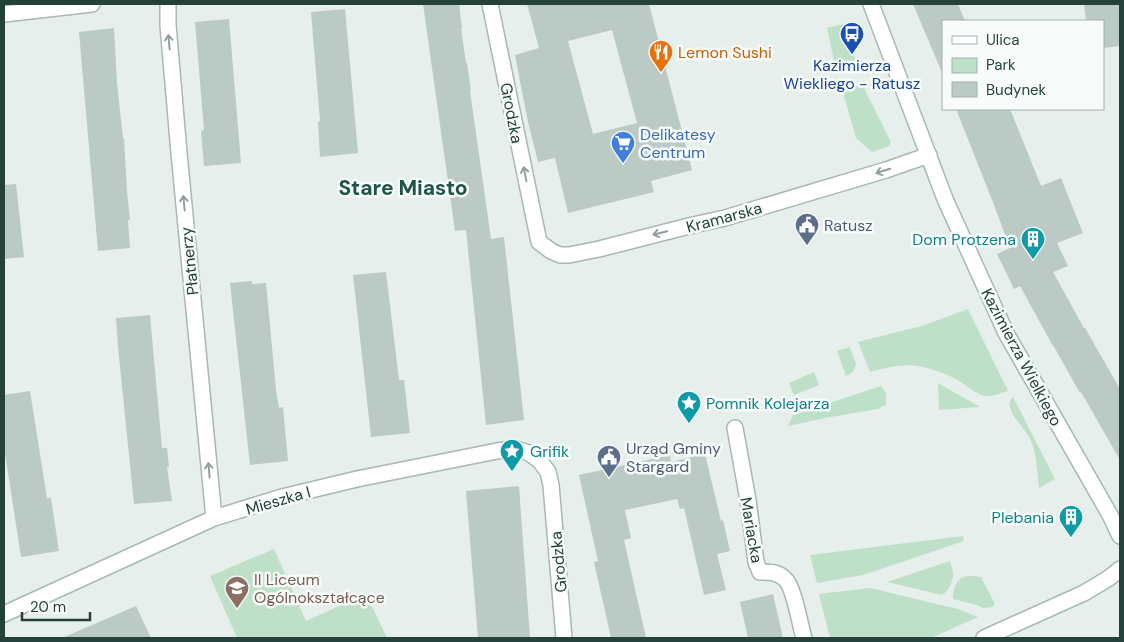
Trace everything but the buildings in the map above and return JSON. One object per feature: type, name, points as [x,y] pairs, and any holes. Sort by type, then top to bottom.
[{"type":"street","points":[[4,14],[92,4]]},
{"type":"street","name":"Płatnerzy","points":[[168,4],[168,25],[179,153],[214,518]]},
{"type":"street","name":"Grodzka","points":[[490,4],[534,221]]},
{"type":"street","name":"Kazimierza Wielkiego","points":[[871,4],[945,199],[1006,333],[1120,536]]},
{"type":"street","name":"Kramarska","points":[[534,221],[539,242],[560,255],[569,255],[725,218],[929,156]]},
{"type":"street","name":"Mariacka","points":[[735,428],[748,500],[756,562],[760,572],[775,572],[787,580],[791,588],[804,638]]},
{"type":"street","name":"Mieszka I","points":[[4,614],[214,518],[282,497],[357,479],[516,449],[530,453],[540,461],[548,472],[551,485]]},
{"type":"street","name":"Grodzka","points":[[551,485],[564,638]]},
{"type":"street","points":[[984,638],[1084,593],[1120,569]]},
{"type":"green space","points":[[843,24],[857,65],[836,70],[827,28]]},
{"type":"green space","points":[[854,86],[864,88],[891,142],[889,146],[872,152],[856,138],[842,89]]},
{"type":"green space","points":[[968,309],[1008,391],[991,396],[983,396],[951,377],[935,370],[913,365],[884,368],[870,372],[858,342],[922,326]]},
{"type":"green space","points":[[850,347],[856,364],[853,372],[846,376],[837,351]]},
{"type":"green space","points":[[814,372],[819,385],[794,395],[789,383]]},
{"type":"green space","points":[[938,383],[980,407],[939,410]]},
{"type":"green space","points":[[881,386],[886,393],[886,405],[878,409],[788,426],[793,415]]},
{"type":"green space","points":[[1013,397],[1055,479],[1039,488],[1033,446],[1011,411],[1010,400]]},
{"type":"green space","points":[[963,536],[964,541],[863,575],[817,583],[810,555]]},
{"type":"green space","points":[[274,549],[306,621],[366,594],[387,638],[237,638],[210,576]]},
{"type":"green space","points":[[950,561],[953,579],[948,589],[942,595],[887,582]]},
{"type":"green space","points":[[973,576],[981,577],[995,604],[992,607],[983,608],[953,599],[954,589],[959,580]]},
{"type":"green space","points":[[870,588],[958,609],[978,617],[931,638],[830,638],[819,594]]},
{"type":"place","name":"Kazimierza Wiekliego - Ratusz","points":[[852,55]]},
{"type":"place","name":"Lemon Sushi","points":[[661,73]]},
{"type":"place","name":"Delikatesy Centrum","points":[[623,164]]},
{"type":"place","name":"Ratusz","points":[[807,246]]},
{"type":"place","name":"Dom Protzena","points":[[1033,260]]},
{"type":"place","name":"Pomnik Kolejarza","points":[[689,424]]},
{"type":"place","name":"Grifik","points":[[512,472]]},
{"type":"place","name":"Urząd Gminy Stargard","points":[[609,478]]},
{"type":"place","name":"Plebania","points":[[1071,538]]},
{"type":"place","name":"II Liceum Ogólnokształcące","points":[[237,609]]},
{"type":"district","name":"Stare Miasto","points":[[403,188]]}]
